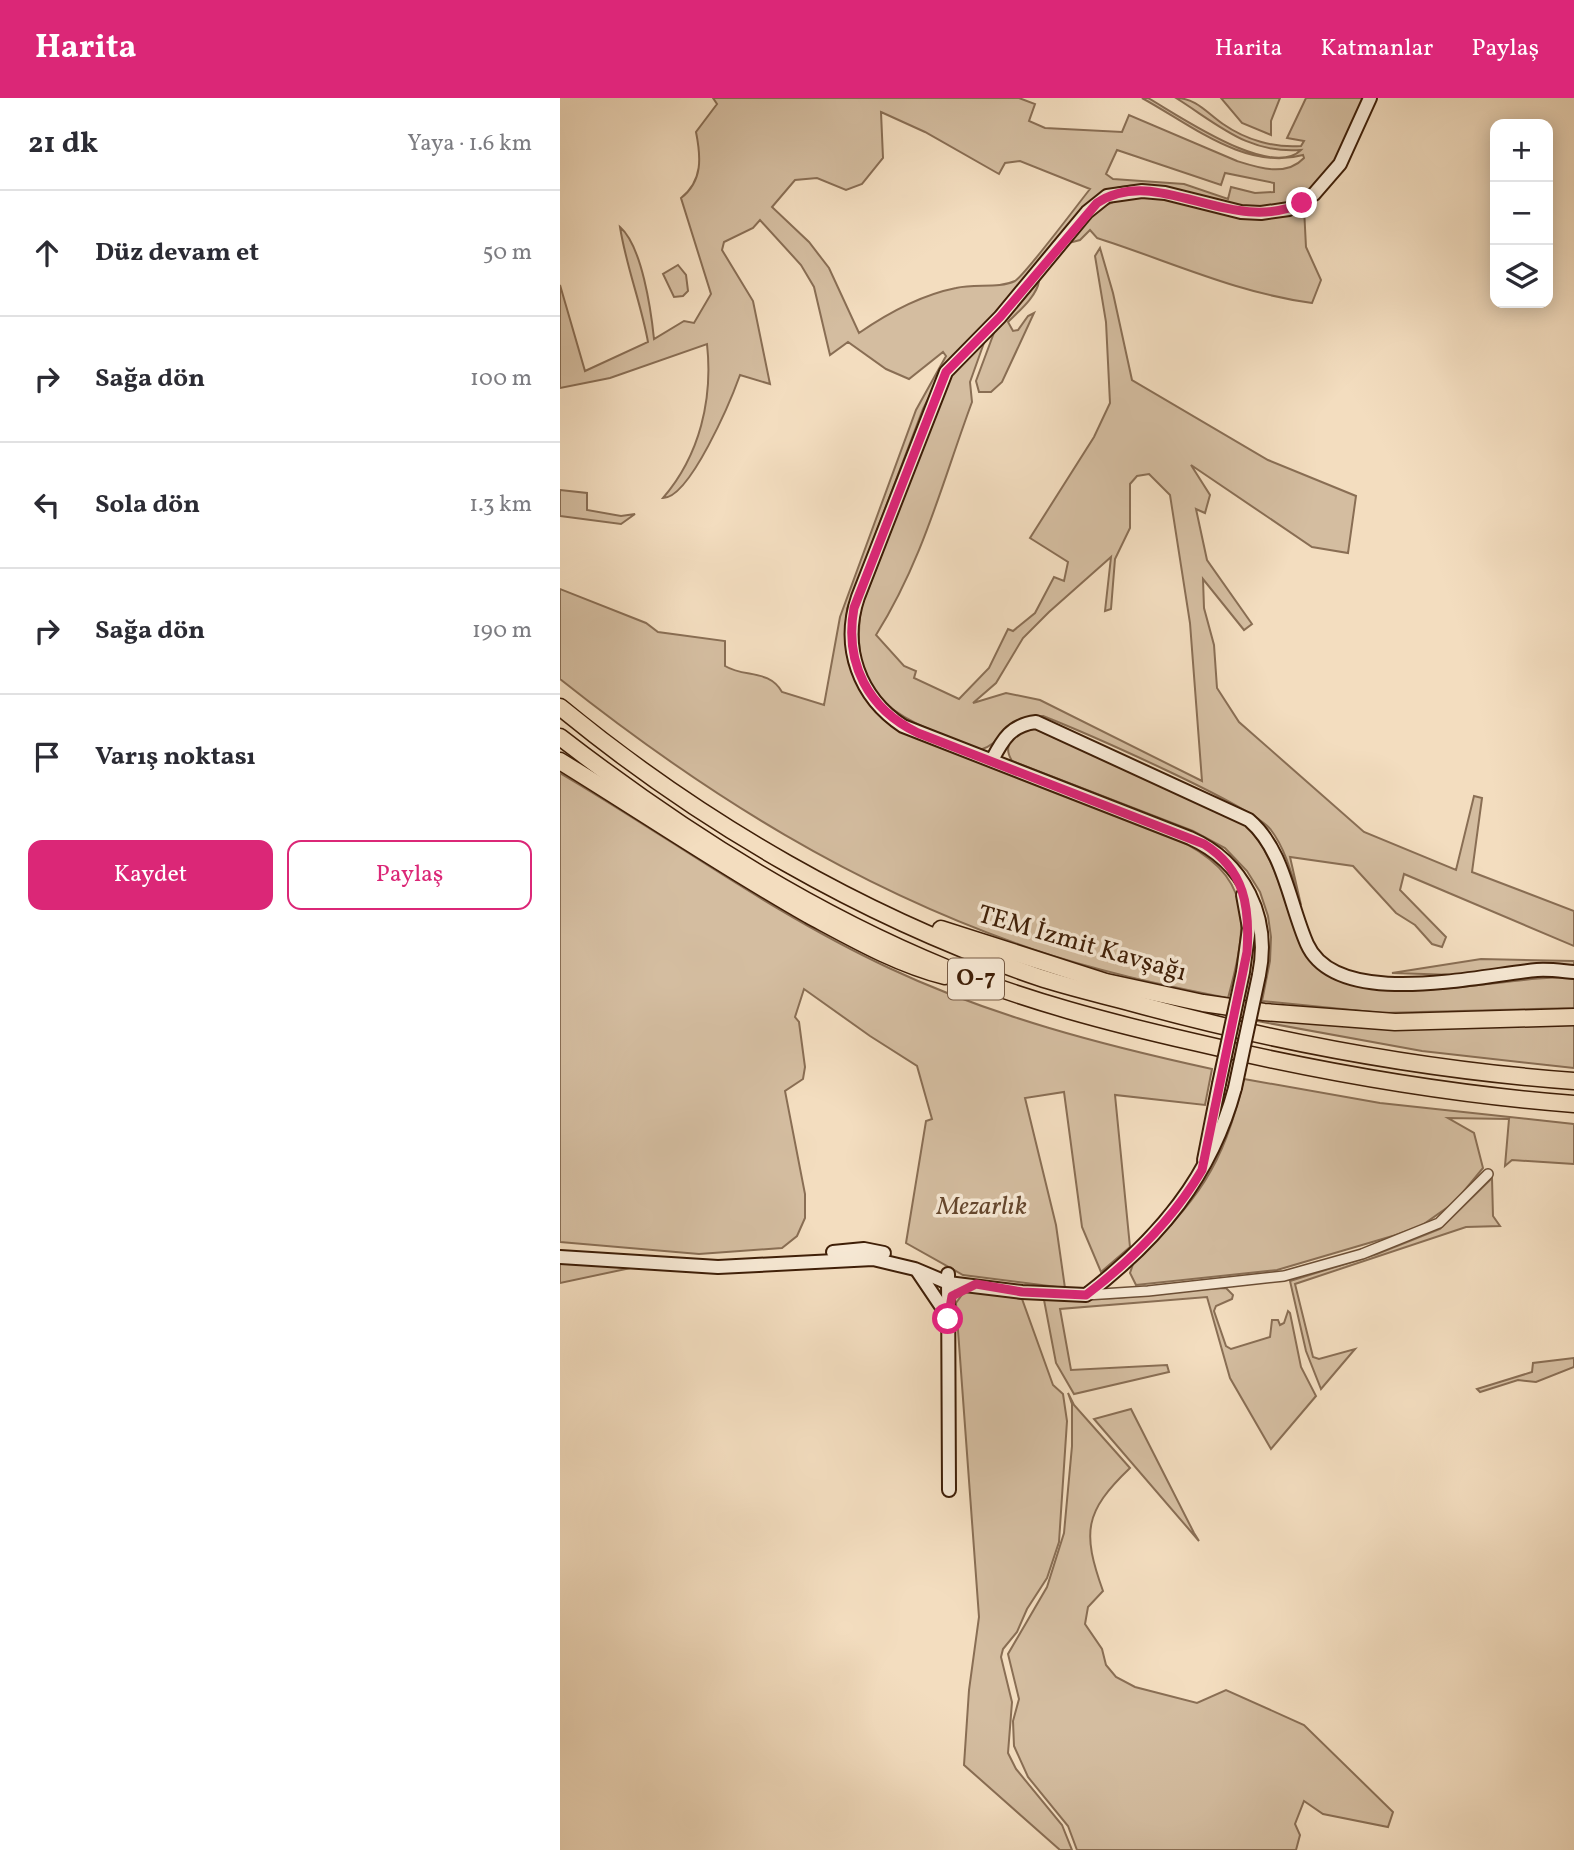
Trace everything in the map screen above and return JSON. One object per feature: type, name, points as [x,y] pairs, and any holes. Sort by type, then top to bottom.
[{"type":"highway","name":"O-7","points":[[560,707],[673,793],[754,843],[872,907],[1039,977],[1216,1025],[1381,1057],[1574,1081]]},
{"type":"highway","name":"O-7","points":[[560,737],[674,821],[815,905],[889,943],[1008,991],[1145,1031],[1236,1052],[1574,1112]]},
{"type":"highway","points":[[560,761],[728,869],[836,929],[918,969],[1008,991]]},
{"type":"highway","name":"TEM İzmit Kavşağı","points":[[872,907],[1106,982],[1203,1003],[1264,1012],[1383,1021],[1574,1017]]},
{"type":"highway","name":"O-7","points":[[1446,1091],[1574,1104]]},
{"type":"street","points":[[1086,1295],[1162,1226],[1185,1199],[1221,1135],[1235,1088],[1259,975],[1263,948],[1261,921],[1237,874],[1204,844],[918,733],[889,716],[864,684],[852,646],[852,621],[858,597],[946,372],[1000,317],[1087,212],[1107,196],[1130,191],[1154,191],[1241,212],[1261,214],[1289,209],[1314,194],[1340,164],[1370,98]]},
{"type":"street","points":[[992,760],[1007,734],[1021,725],[1036,722],[1249,820],[1271,846],[1312,954],[1339,976],[1366,982],[1446,983],[1538,970],[1574,972]]},
{"type":"street","points":[[1202,1170],[1243,972],[1249,928],[1237,874]]},
{"type":"street","points":[[560,1257],[718,1267],[873,1259],[948,1278],[1022,1292],[1086,1295],[1148,1292],[1284,1276],[1362,1254],[1439,1223],[1488,1174]]},
{"type":"street","points":[[560,1249],[717,1259],[864,1250],[948,1278]]},
{"type":"street","points":[[915,1269],[941,1302],[948,1319]]},
{"type":"street","points":[[948,1278],[949,1490]]},
{"type":"street","points":[[948,1319],[952,1296],[976,1284]]},
{"type":"green space","points":[[713,98],[1019,98],[1035,104],[1029,121],[1045,128],[1122,132],[1129,115],[1237,161],[1281,169],[1297,164],[1304,158],[1303,155],[1281,158],[1270,157],[1287,157],[1301,150],[1282,150],[1249,142],[1220,127],[1176,98],[1195,103],[1232,130],[1251,139],[1271,144],[1301,146],[1304,141],[1287,138],[1306,98],[1364,98],[1333,166],[1305,195],[1275,207],[1244,208],[1149,186],[1120,187],[1092,200],[988,325],[945,366],[923,409],[847,609],[847,643],[855,675],[870,704],[894,728],[1173,837],[1219,867],[1232,884],[1239,903],[1241,923],[1240,946],[1228,998],[1129,977],[1056,957],[967,925],[904,897],[784,835],[727,799],[670,762],[560,679],[560,589],[646,623],[658,632],[725,641],[725,666],[764,677],[777,685],[782,692],[824,705],[840,617],[916,410],[946,356],[943,352],[909,379],[886,369],[848,342],[830,355],[814,287],[801,265],[760,220],[753,228],[724,242],[722,250],[753,301],[770,384],[740,375],[697,466],[674,494],[663,498],[686,464],[701,426],[708,385],[707,344],[610,378],[560,388],[560,285],[585,371],[648,342],[620,227],[628,236],[640,263],[654,339],[684,321],[694,323],[711,294],[681,198],[693,184],[699,168],[696,132],[717,104]],"holes":[[[881,112],[925,132],[999,174],[1005,163],[1020,161],[1090,189],[1015,281],[1001,285],[963,287],[930,295],[893,312],[859,333],[829,268],[809,242],[772,207],[795,180],[817,178],[846,190],[862,184],[883,158]],[[1117,150],[1221,185],[1225,173],[1274,183],[1274,192],[1255,193],[1231,187],[1228,199],[1184,184],[1113,179],[1106,174]]]},
{"type":"green space","points":[[1142,98],[1148,98],[1225,142],[1268,157],[1239,151],[1219,142]]},
{"type":"green space","points":[[1221,98],[1280,98],[1271,121],[1271,135],[1242,123]]},
{"type":"green space","points":[[1138,194],[1183,202],[1295,212],[1304,208],[1306,247],[1321,280],[1312,303],[1257,292],[1203,275],[1097,238],[1090,230],[1080,240],[1069,243],[1083,223],[1098,210]]},
{"type":"green space","points":[[1100,248],[1132,380],[1268,460],[1356,496],[1348,553],[1312,547],[1191,465],[1210,495],[1205,513],[1196,509],[1207,560],[1252,624],[1244,630],[1203,579],[1204,608],[1214,645],[1217,688],[1239,722],[1364,832],[1456,870],[1474,796],[1482,798],[1472,872],[1574,911],[1574,946],[1404,874],[1400,890],[1446,937],[1442,947],[1432,944],[1415,925],[1396,913],[1353,866],[1290,857],[1301,905],[1285,856],[1271,830],[1233,804],[1201,787],[1043,716],[1017,721],[989,746],[980,750],[905,718],[872,688],[863,668],[859,641],[861,608],[952,372],[985,340],[970,382],[972,402],[930,521],[907,578],[876,635],[904,666],[916,671],[914,678],[959,699],[989,668],[1008,629],[1013,631],[1035,613],[1054,577],[1064,581],[1068,562],[1030,538],[1094,437],[1110,403],[1106,322],[1095,256]],"holes":[[[1149,474],[1170,495],[1190,623],[1202,781],[1040,700],[1006,693],[973,703],[996,683],[1023,638],[1111,557],[1105,611],[1111,609],[1115,559],[1130,528],[1130,484],[1137,476]]]},
{"type":"green space","points":[[678,265],[686,275],[688,291],[683,296],[674,297],[663,274]]},
{"type":"green space","points":[[1039,281],[1031,298],[1008,322],[1013,331],[1018,330],[1028,316],[1034,313],[1002,382],[991,392],[979,392],[976,381],[995,330]]},
{"type":"green space","points":[[560,490],[587,493],[587,510],[621,516],[635,514],[621,524],[560,516]]},
{"type":"green space","points":[[1033,728],[1236,817],[1261,844],[1276,875],[1300,943],[1319,968],[1348,983],[1384,989],[1424,990],[1543,978],[1574,978],[1574,1008],[1382,1013],[1262,1001],[1270,961],[1271,937],[1260,892],[1247,871],[1225,848],[1193,831],[1012,761],[1008,749],[1012,739]]},
{"type":"green space","name":"Mezarlık","points":[[560,773],[804,924],[889,968],[967,1001],[1048,1028],[1212,1069],[1205,1105],[1115,1095],[1130,1247],[1101,1272],[1082,1227],[1064,1092],[1025,1098],[1056,1225],[1065,1288],[963,1275],[906,1243],[926,1121],[932,1119],[917,1066],[804,989],[795,1017],[799,1022],[805,1067],[803,1079],[785,1091],[805,1194],[805,1218],[797,1236],[782,1248],[699,1254],[560,1242]]},
{"type":"green space","points":[[1481,959],[1574,961],[1574,966],[1541,964],[1455,975],[1392,973]]},
{"type":"green space","points":[[1258,1017],[1574,1023],[1574,1068],[1422,1051],[1257,1021]]},
{"type":"green space","points":[[1244,1079],[1380,1103],[1574,1124],[1574,1164],[1512,1160],[1505,1166],[1509,1119],[1448,1118],[1474,1133],[1483,1168],[1455,1202],[1421,1226],[1277,1270],[1136,1285],[1130,1273],[1133,1264],[1175,1220],[1205,1181],[1227,1137]]},
{"type":"green space","points":[[1492,1178],[1493,1216],[1500,1226],[1466,1227],[1295,1284],[1313,1357],[1319,1359],[1355,1349],[1321,1389],[1306,1351],[1290,1281],[1377,1254],[1440,1229]]},
{"type":"green space","points":[[560,1257],[640,1266],[560,1283]]},
{"type":"green space","points":[[1226,1288],[1233,1295],[1232,1299],[1216,1306],[1214,1311],[1226,1346],[1231,1349],[1270,1337],[1272,1320],[1278,1320],[1280,1325],[1284,1323],[1288,1311],[1290,1313],[1301,1367],[1316,1396],[1271,1449],[1230,1378],[1207,1297],[1060,1309],[1071,1370],[1167,1365],[1169,1372],[1074,1394],[1056,1363],[1044,1300],[1116,1298]]},
{"type":"green space","points":[[964,1292],[1022,1299],[1053,1385],[1063,1394],[1067,1421],[1059,1542],[1047,1578],[1027,1609],[1017,1632],[1003,1649],[1001,1657],[1012,1702],[1008,1753],[1016,1769],[1062,1825],[1072,1850],[1060,1850],[964,1765],[969,1690],[979,1617],[956,1303]]},
{"type":"green space","points":[[1574,1358],[1574,1367],[1536,1382],[1518,1380],[1480,1392],[1477,1389],[1532,1372],[1533,1363]]},
{"type":"green space","points":[[1068,1393],[1074,1405],[1130,1468],[1103,1497],[1091,1524],[1092,1553],[1103,1591],[1088,1607],[1085,1624],[1102,1649],[1106,1665],[1116,1677],[1135,1687],[1197,1703],[1226,1690],[1304,1725],[1393,1812],[1388,1827],[1323,1814],[1304,1801],[1295,1824],[1300,1835],[1296,1850],[1077,1850],[1068,1826],[1028,1777],[1014,1746],[1013,1721],[1019,1699],[1008,1654],[1047,1587],[1064,1533],[1072,1446],[1072,1404]]},
{"type":"green space","points":[[1131,1409],[1194,1533],[1199,1541],[1094,1419]]},
{"type":"route","points":[[948,1319],[952,1296],[958,1290],[976,1284],[1022,1292],[1086,1295],[1108,1278],[1162,1226],[1185,1199],[1202,1170],[1247,952],[1249,928],[1237,874],[1226,861],[1204,844],[918,733],[889,716],[870,695],[854,659],[851,633],[854,608],[934,397],[946,372],[1000,317],[1087,212],[1107,196],[1119,192],[1142,191],[1165,193],[1220,209],[1261,214],[1289,209],[1302,203]]}]
